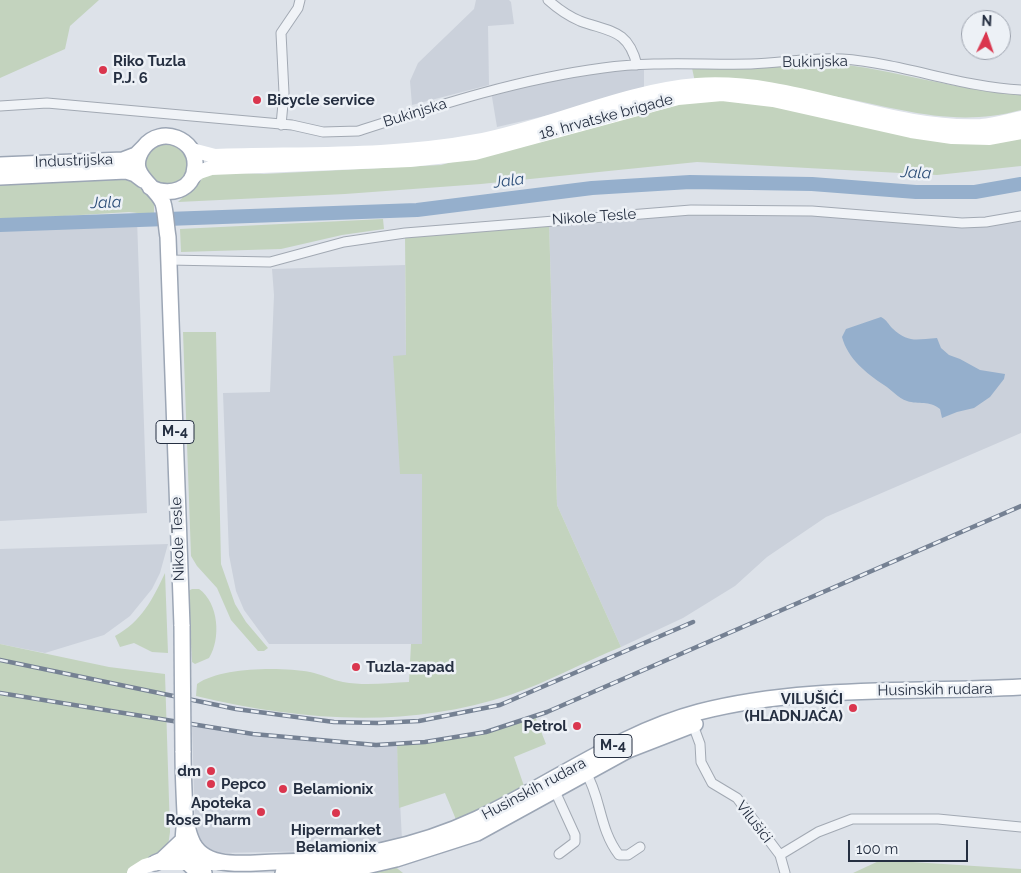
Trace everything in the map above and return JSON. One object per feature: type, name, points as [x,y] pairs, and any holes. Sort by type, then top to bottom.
[{"type":"main road","name":"18. hrvatske brigade","points":[[192,150],[214,156],[440,146],[478,141],[663,90],[697,86],[730,85],[800,93],[916,122],[983,126],[1021,118]]},
{"type":"main road","name":"18. hrvatske brigade","points":[[192,178],[199,172],[211,168],[410,160],[474,154],[678,98],[722,94],[773,100],[911,131],[952,137],[990,138],[1021,132]]},
{"type":"main road","points":[[168,205],[146,184],[138,163],[145,146],[160,137],[169,136],[186,143],[192,150],[195,160],[192,178]]},
{"type":"main road","name":"Industrijska","points":[[0,165],[123,160],[136,155],[145,146]]},
{"type":"main road","name":"Industrijska","points":[[0,177],[126,171],[135,174],[146,184]]},
{"type":"main road","name":"M-4","points":[[181,189],[192,178]]},
{"type":"main road","points":[[146,184],[165,193],[181,189]]},
{"type":"main road","name":"Nikole Tesle","points":[[181,189],[168,205],[172,222],[168,237],[182,626],[186,841],[207,857],[222,862]]},
{"type":"main road","name":"Husinskih rudara","points":[[134,873],[145,866],[155,863],[184,868],[222,862],[330,859],[394,848],[440,834],[477,819],[620,743],[700,712],[751,701],[845,691],[1021,688]]},
{"type":"main road","name":"Husinskih rudara","points":[[283,873],[366,866],[450,843],[477,833],[628,750],[693,725],[751,709],[848,700],[1021,696]]},
{"type":"main road","points":[[155,863],[162,860],[186,841],[192,858],[184,868]]},
{"type":"main road","points":[[184,868],[195,869],[204,873]]},
{"type":"street","points":[[281,125],[284,93],[281,33],[298,8],[300,0]]},
{"type":"street","points":[[548,0],[565,14],[614,31],[625,38],[634,52],[637,65]]},
{"type":"street","name":"Bukinjska","points":[[0,106],[47,103],[281,125],[323,132],[358,131],[488,90],[577,72],[637,65],[753,64],[842,59],[979,86],[1021,90]]},
{"type":"street","name":"Nikole Tesle","points":[[169,260],[270,262],[344,242],[405,233],[691,210],[812,211],[962,223],[986,222],[1021,216]]},
{"type":"street","name":"Vilušići","points":[[693,725],[700,744],[701,762],[712,783],[737,798],[780,856],[785,873]]},
{"type":"street","name":"Husinskih rudara","points":[[586,773],[590,780],[603,826],[615,850],[619,855],[628,855],[640,848]]},
{"type":"street","name":"Husinskih rudara","points":[[554,789],[574,835],[575,842],[559,854]]},
{"type":"street","points":[[780,856],[818,832],[852,819],[938,819],[1021,827]]},
{"type":"shaded area","points":[[476,0],[509,0],[511,2],[514,24],[488,26],[489,85],[412,105],[410,81],[418,63],[474,9]]},
{"type":"shaded area","points":[[609,70],[644,70],[644,93],[497,127],[491,91]]},
{"type":"shaded area","points":[[750,209],[962,223],[1021,216],[1021,433],[826,517],[767,557],[735,586],[683,618],[621,647],[557,505],[549,220]]},
{"type":"shaded area","points":[[137,219],[147,513],[0,521],[0,225]]},
{"type":"shaded area","points":[[405,265],[406,356],[400,474],[422,474],[422,644],[269,644],[244,610],[236,591],[229,555],[223,393],[270,392],[274,295],[272,269]]},
{"type":"shaded area","points":[[168,544],[160,573],[152,589],[130,616],[104,635],[45,653],[0,644],[0,549]]},
{"type":"shaded area","points":[[192,724],[293,739],[376,745],[397,744],[402,840],[362,848],[322,851],[217,853],[203,848],[195,827]]},
{"type":"green space","points":[[0,0],[99,0],[70,26],[65,49],[0,78]]},
{"type":"green space","points":[[830,63],[878,70],[973,89],[1021,94],[1021,110],[974,117],[929,115],[803,91],[695,82],[692,68]]},
{"type":"green space","points":[[718,97],[1021,136],[1021,166],[937,175],[697,162],[481,184],[345,194],[178,202],[206,175],[217,172],[264,174],[441,165],[678,102]]},
{"type":"green space","points":[[159,140],[183,145],[192,167],[178,187],[148,181],[142,157]]},
{"type":"green space","points":[[125,176],[154,200],[154,215],[129,212],[0,220],[0,182]]},
{"type":"green space","points":[[383,219],[384,229],[342,235],[281,249],[181,252],[180,229]]},
{"type":"green space","points":[[549,220],[557,505],[621,647],[510,695],[471,706],[433,713],[354,718],[314,716],[235,705],[196,696],[197,684],[208,678],[236,671],[298,670],[339,681],[360,684],[409,682],[411,644],[422,644],[422,474],[400,474],[393,356],[406,355],[405,233]]},
{"type":"green space","points":[[183,332],[216,332],[221,564],[235,604],[246,622],[268,648],[264,651],[258,651],[231,620],[217,588],[197,566],[191,556]]},
{"type":"green space","points":[[165,573],[168,653],[152,652],[134,643],[120,647],[115,636],[139,617],[156,592]]},
{"type":"green space","points":[[199,589],[206,595],[211,603],[216,622],[215,641],[209,658],[195,664],[192,662],[188,591]]},
{"type":"green space","points":[[0,644],[109,667],[165,674],[170,832],[168,846],[134,873],[0,873]]},
{"type":"green space","points":[[535,716],[546,744],[514,757],[524,786],[457,822],[445,793],[399,808],[397,744],[486,732]]},
{"type":"green space","points":[[881,860],[1021,869],[1021,873],[853,873]]},
{"type":"green space","points":[[393,865],[403,873],[363,873]]},
{"type":"water","points":[[881,317],[903,336],[913,339],[937,338],[941,348],[949,355],[980,370],[1005,374],[1004,379],[990,397],[974,408],[942,418],[940,409],[936,406],[904,400],[858,365],[842,337],[846,329]]},
{"type":"waterway","name":"Jala","points":[[0,225],[417,210],[592,188],[690,182],[812,184],[916,192],[975,192],[1021,184]]},
{"type":"railway","points":[[0,693],[253,734],[376,745],[425,742],[486,732],[547,712],[1021,506]]},
{"type":"railway","points":[[0,660],[236,709],[334,722],[378,723],[419,721],[500,705],[693,622]]},
{"type":"place","name":"Riko Tuzla P.J. 6","points":[[103,70]]},
{"type":"place","name":"Bicycle service","points":[[257,100]]},
{"type":"place","name":"Tuzla-zapad","points":[[356,667]]},
{"type":"place","name":"VILUŠIĆI (HLADNJAČA)","points":[[853,708]]},
{"type":"place","name":"Petrol","points":[[577,726]]},
{"type":"place","name":"dm","points":[[211,771]]},
{"type":"place","name":"Pepco","points":[[211,784]]},
{"type":"place","name":"Belamionix","points":[[283,789]]},
{"type":"place","name":"Apoteka Rose Pharm","points":[[261,812]]},
{"type":"place","name":"Hipermarket Belamionix","points":[[336,813]]}]
